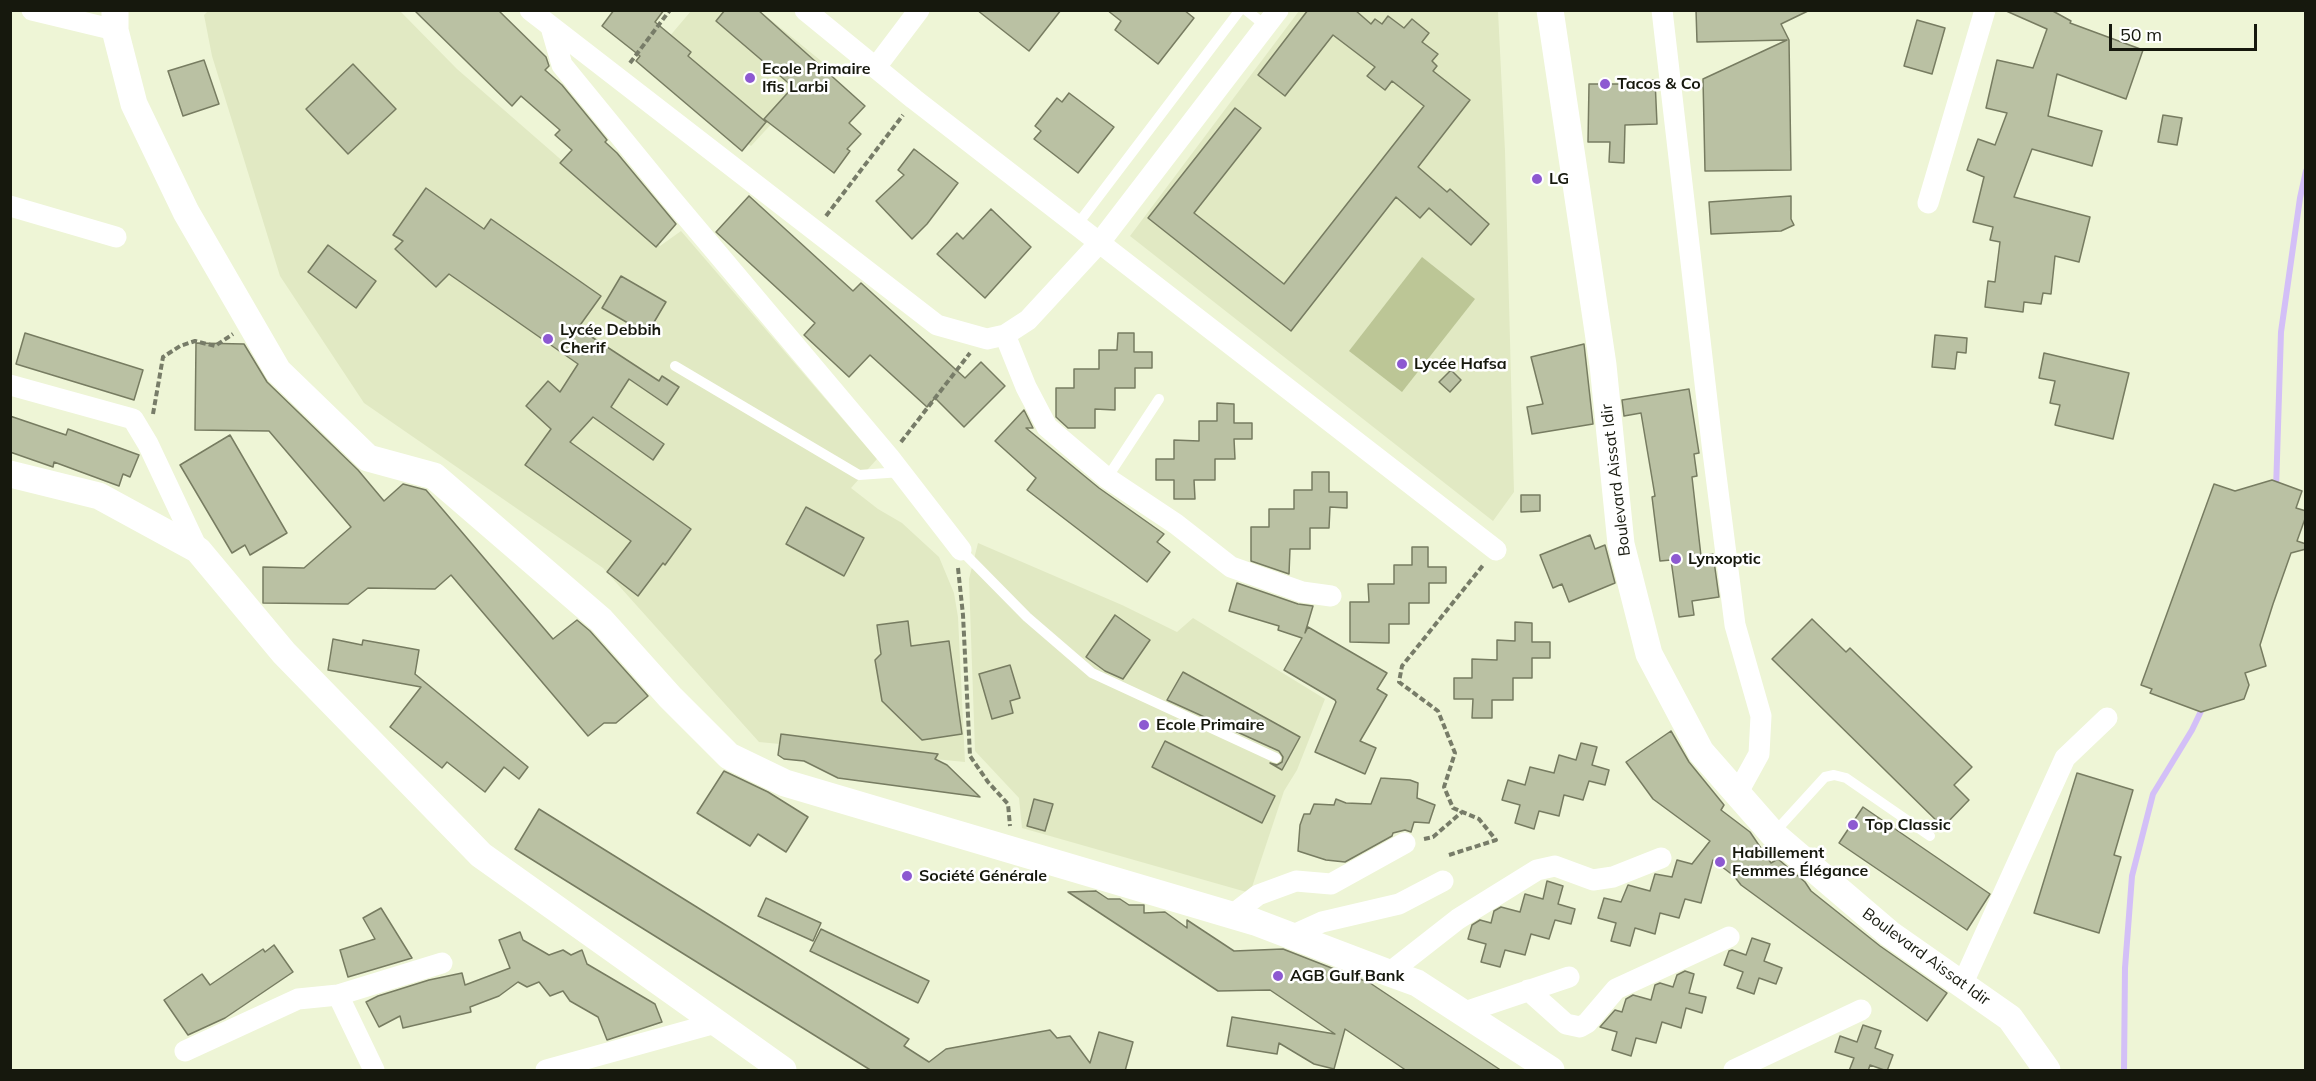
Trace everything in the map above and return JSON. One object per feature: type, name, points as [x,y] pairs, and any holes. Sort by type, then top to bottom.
[{"type":"street","points":[[32,10],[115,20],[134,104],[186,212],[278,371],[368,458],[434,476],[601,620],[670,697],[729,756],[785,783],[1232,915],[1417,983],[1551,1071]]},
{"type":"street","points":[[530,10],[937,325],[987,339],[1005,334],[1028,320],[1100,242],[1272,18]]},
{"type":"street","points":[[805,10],[914,99],[1496,550]]},
{"type":"street","points":[[876,67],[919,10]]},
{"type":"street","name":"Boulevard Aissat Idir","points":[[1550,10],[1603,365],[1621,544],[1649,654],[1701,752],[1773,834],[1890,934],[2010,1018],[2048,1071]]},
{"type":"street","points":[[1662,10],[1735,625],[1761,716],[1759,754],[1737,794]]},
{"type":"street","points":[[1928,202],[1985,10]]},
{"type":"street","points":[[551,27],[562,65],[895,464],[961,550]]},
{"type":"street","points":[[10,206],[116,237]]},
{"type":"street","points":[[1005,334],[1026,387],[1047,427],[1107,478],[1176,524],[1231,567],[1302,592],[1331,596]]},
{"type":"street","points":[[10,385],[133,420],[148,444],[198,550],[284,653],[481,855],[716,1023],[774,1068]]},
{"type":"street","points":[[10,474],[99,496],[198,550]]},
{"type":"street","points":[[1962,985],[2065,758],[2107,718]]},
{"type":"street","points":[[1232,915],[1258,895],[1296,881],[1331,884],[1406,843]]},
{"type":"street","points":[[1389,973],[1458,919],[1537,870],[1555,866],[1593,880],[1612,877],[1661,858]]},
{"type":"street","points":[[1291,936],[1322,922],[1399,904],[1443,880]]},
{"type":"street","points":[[1528,990],[1566,1024],[1580,1027],[1587,1023],[1616,989],[1729,937]]},
{"type":"street","points":[[185,1051],[298,999],[338,995],[442,963]]},
{"type":"street","points":[[1462,1013],[1569,977]]},
{"type":"street","points":[[338,995],[374,1071]]},
{"type":"street","points":[[1734,1071],[1861,1010]]},
{"type":"street","points":[[546,1071],[716,1023]]},
{"type":"lane","points":[[1077,225],[1240,10]]},
{"type":"lane","points":[[1246,10],[1272,18]]},
{"type":"lane","points":[[675,366],[859,475],[895,464]]},
{"type":"lane","points":[[1107,478],[1159,399]]},
{"type":"lane","points":[[961,550],[1027,617],[1092,673],[1276,758]]},
{"type":"lane","points":[[1773,834],[1825,777],[1834,775],[1846,778],[1930,836]]},
{"type":"path","points":[[617,78],[670,10]]},
{"type":"path","points":[[815,231],[914,99]]},
{"type":"path","points":[[148,444],[163,357],[195,340],[215,346],[249,322]]},
{"type":"path","points":[[895,464],[983,337]]},
{"type":"path","points":[[961,550],[958,567],[963,615],[970,756],[988,782],[1008,804],[1011,851]]},
{"type":"path","points":[[1449,855],[1496,840],[1479,819],[1453,808],[1444,787],[1455,753],[1438,711],[1399,682],[1402,666],[1496,550]]},
{"type":"path","points":[[1406,843],[1432,837],[1462,812]]},
{"type":"shaded area","name":"Lycée Debbih Cherif","points":[[209,10],[400,11],[457,69],[660,246],[681,231],[877,459],[851,488],[878,509],[902,523],[939,557],[954,593],[958,617],[965,762],[759,742],[603,568],[364,403],[280,276],[212,56],[204,15]]},
{"type":"shaded area","name":"Ecole Primaire Ifis Larbi","points":[[691,11],[760,11],[826,65],[751,146],[679,92],[697,63],[669,37]]},
{"type":"shaded area","name":"Lycée Hafsa","points":[[1299,11],[1498,11],[1505,151],[1514,492],[1493,521],[1130,236]]},
{"type":"shaded area","points":[[1422,257],[1475,299],[1402,392],[1349,351]]},
{"type":"shaded area","name":"Ecole Primaire","points":[[978,543],[1122,605],[1177,632],[1193,618],[1325,699],[1297,770],[1284,791],[1250,893],[1022,828],[1019,798],[975,751],[969,579]]},
{"type":"building","points":[[414,10],[498,10],[546,57],[549,66],[545,70],[562,85],[607,140],[605,142],[617,153],[676,224],[656,247],[560,163],[572,150],[555,135],[560,130],[521,96],[512,106]]},
{"type":"building","points":[[614,10],[664,10],[655,22],[691,52],[688,56],[766,122],[742,151],[636,61],[640,56],[602,26]]},
{"type":"building","points":[[725,10],[758,10],[865,106],[849,123],[861,134],[847,149],[850,151],[834,173],[764,119],[793,87],[716,21]]},
{"type":"building","points":[[977,10],[1061,10],[1029,51]]},
{"type":"building","points":[[1107,10],[1184,10],[1194,18],[1158,64],[1115,30],[1121,21]]},
{"type":"building","points":[[1308,10],[1355,10],[1371,24],[1375,19],[1382,24],[1388,16],[1404,28],[1412,19],[1429,33],[1422,42],[1438,54],[1432,61],[1437,66],[1433,71],[1470,100],[1418,167],[1447,192],[1450,189],[1489,224],[1471,245],[1429,208],[1420,218],[1396,197],[1291,331],[1148,218],[1235,108],[1261,128],[1194,213],[1284,284],[1424,106],[1392,81],[1385,90],[1367,76],[1375,67],[1333,35],[1285,96],[1258,75]]},
{"type":"building","points":[[1696,10],[1810,10],[1781,24],[1789,40],[1791,170],[1705,171],[1703,79],[1787,40],[1697,42]]},
{"type":"building","points":[[2004,10],[2051,10],[2071,21],[2070,23],[2143,50],[2126,99],[2057,74],[2048,116],[2102,131],[2092,166],[2032,149],[2014,197],[2090,217],[2079,262],[2055,256],[2051,294],[2043,293],[2041,304],[2024,302],[2023,312],[1985,307],[1988,281],[1995,282],[2000,242],[1990,240],[1993,227],[1973,222],[1984,177],[1967,170],[1978,139],[1995,145],[2007,113],[1986,108],[1997,60],[2033,68],[2047,29]]},
{"type":"building","points":[[1917,20],[1945,28],[1932,74],[1904,66]]},
{"type":"building","points":[[204,60],[219,104],[183,116],[168,71]]},
{"type":"building","points":[[353,64],[396,109],[348,154],[306,109]]},
{"type":"building","points":[[1655,80],[1657,124],[1625,125],[1624,163],[1609,162],[1610,142],[1588,142],[1589,84],[1625,84],[1625,81]]},
{"type":"building","points":[[1069,93],[1114,127],[1078,173],[1034,139],[1041,131],[1035,126],[1057,98],[1062,102]]},
{"type":"building","points":[[2163,115],[2182,118],[2177,145],[2158,142]]},
{"type":"building","points":[[914,149],[958,183],[927,224],[912,239],[876,201],[904,175],[898,170]]},
{"type":"building","points":[[426,188],[484,229],[491,219],[601,296],[578,328],[659,381],[662,376],[679,387],[667,405],[629,379],[611,407],[664,444],[653,460],[593,417],[570,442],[691,529],[665,565],[663,563],[638,596],[607,572],[631,541],[525,465],[551,429],[526,406],[548,381],[560,392],[578,364],[449,274],[436,287],[395,249],[403,241],[393,235]]},
{"type":"building","points":[[749,196],[853,291],[861,283],[965,378],[981,362],[1005,386],[964,427],[935,398],[927,407],[870,355],[849,377],[804,335],[815,323],[716,232]]},
{"type":"building","points":[[1791,196],[1791,219],[1794,225],[1781,231],[1711,234],[1709,202]]},
{"type":"building","points":[[991,209],[1031,247],[985,298],[937,254],[957,233],[963,239]]},
{"type":"building","points":[[328,245],[376,281],[356,308],[308,272]]},
{"type":"building","points":[[621,276],[666,302],[647,334],[602,308]]},
{"type":"building","points":[[25,333],[143,370],[134,400],[16,364]]},
{"type":"building","points":[[1118,333],[1134,333],[1134,352],[1152,352],[1152,368],[1135,368],[1135,388],[1115,388],[1115,410],[1095,409],[1095,428],[1068,428],[1056,417],[1056,388],[1074,388],[1074,369],[1099,369],[1099,350],[1117,350]]},
{"type":"building","points":[[1935,335],[1967,338],[1966,353],[1957,352],[1955,369],[1932,367]]},
{"type":"building","points":[[196,343],[244,344],[267,382],[358,470],[384,501],[403,484],[426,490],[553,639],[577,620],[590,631],[648,696],[616,723],[604,723],[588,736],[451,575],[435,589],[368,588],[348,604],[263,603],[263,567],[304,568],[351,527],[269,431],[195,430]]},
{"type":"building","points":[[1584,344],[1593,424],[1532,434],[1527,407],[1543,404],[1531,357]]},
{"type":"building","points":[[2044,353],[2129,373],[2113,439],[2055,425],[2060,405],[2050,403],[2055,381],[2039,378]]},
{"type":"building","points":[[1451,370],[1461,380],[1450,392],[1439,382]]},
{"type":"building","points":[[1689,389],[1699,453],[1694,454],[1697,476],[1692,477],[1701,556],[1713,554],[1719,597],[1692,601],[1694,615],[1679,617],[1671,560],[1660,561],[1652,497],[1655,496],[1641,413],[1624,416],[1622,400]]},
{"type":"building","points":[[1217,403],[1234,404],[1234,423],[1252,423],[1252,439],[1234,439],[1235,459],[1215,459],[1215,480],[1194,480],[1195,499],[1174,499],[1174,480],[1156,480],[1156,459],[1174,459],[1174,440],[1199,441],[1199,421],[1217,421]]},
{"type":"building","points":[[1024,410],[1033,428],[1026,428],[1099,488],[1164,534],[1157,542],[1170,552],[1147,582],[1027,490],[1036,478],[995,441]]},
{"type":"building","points":[[10,416],[66,435],[68,429],[139,455],[130,477],[123,474],[119,486],[54,462],[53,467],[10,452]]},
{"type":"building","points":[[230,435],[287,533],[250,555],[245,545],[232,553],[180,465]]},
{"type":"building","points":[[1312,472],[1329,472],[1329,492],[1347,492],[1347,508],[1330,507],[1329,528],[1310,528],[1310,549],[1290,549],[1289,574],[1251,561],[1251,527],[1269,527],[1269,509],[1294,509],[1294,490],[1312,490]]},
{"type":"building","points":[[2272,480],[2302,491],[2296,508],[2306,511],[2306,516],[2297,541],[2306,544],[2306,549],[2291,553],[2273,604],[2260,645],[2266,666],[2245,673],[2249,685],[2244,699],[2201,712],[2150,693],[2152,689],[2141,685],[2214,484],[2235,491]]},
{"type":"building","points":[[1521,495],[1540,495],[1540,511],[1521,512]]},
{"type":"building","points":[[806,507],[864,538],[844,576],[786,544]]},
{"type":"building","points":[[1590,535],[1595,549],[1605,545],[1615,583],[1569,602],[1562,584],[1553,588],[1540,555]]},
{"type":"building","points":[[1412,547],[1428,547],[1428,567],[1446,567],[1446,583],[1429,583],[1429,603],[1409,603],[1409,624],[1389,624],[1389,643],[1350,642],[1350,602],[1369,602],[1368,584],[1394,584],[1394,565],[1412,565]]},
{"type":"building","points":[[1237,583],[1298,604],[1313,606],[1305,633],[1308,627],[1387,673],[1377,689],[1387,695],[1360,741],[1376,748],[1365,774],[1315,752],[1336,702],[1284,670],[1302,638],[1278,630],[1279,626],[1229,611]]},
{"type":"building","points":[[1115,615],[1150,640],[1123,679],[1105,671],[1086,657]]},
{"type":"building","points":[[1812,619],[1846,652],[1850,648],[1972,767],[1954,785],[1969,800],[1943,827],[1772,659]]},
{"type":"building","points":[[908,621],[911,646],[949,641],[962,734],[922,740],[882,701],[875,660],[881,654],[877,625]]},
{"type":"building","points":[[1515,622],[1532,623],[1532,642],[1550,642],[1550,658],[1532,658],[1532,678],[1513,678],[1513,700],[1492,700],[1492,718],[1472,718],[1473,699],[1454,699],[1454,678],[1472,678],[1472,659],[1497,660],[1497,640],[1515,641]]},
{"type":"building","points":[[333,639],[362,645],[363,640],[419,650],[415,674],[528,767],[519,779],[504,767],[485,792],[447,762],[442,768],[390,727],[421,687],[328,670]]},
{"type":"building","points":[[1010,665],[1020,698],[1010,701],[1013,713],[992,719],[979,674]]},
{"type":"building","points":[[1183,672],[1300,737],[1282,770],[1270,763],[1277,765],[1282,762],[1283,757],[1279,751],[1167,700]]},
{"type":"building","points":[[1671,731],[1689,762],[1724,805],[1721,810],[1750,832],[1771,863],[1778,859],[1805,882],[1811,891],[1880,946],[1947,993],[1927,1021],[1741,885],[1734,876],[1713,860],[1701,903],[1685,899],[1679,918],[1660,913],[1655,934],[1635,928],[1630,946],[1611,941],[1616,923],[1598,918],[1604,898],[1621,902],[1628,885],[1650,891],[1655,874],[1672,877],[1677,860],[1692,864],[1710,841],[1653,799],[1626,762]]},
{"type":"building","points":[[781,734],[938,754],[935,759],[947,765],[980,797],[838,778],[804,761],[784,759],[778,755]]},
{"type":"building","points":[[1165,741],[1275,796],[1262,823],[1152,767]]},
{"type":"building","points":[[1581,743],[1597,747],[1592,765],[1609,770],[1605,785],[1589,781],[1583,800],[1564,795],[1559,816],[1539,811],[1534,829],[1515,823],[1520,805],[1502,800],[1508,780],[1525,785],[1530,767],[1554,773],[1559,755],[1576,760]]},
{"type":"building","points":[[724,771],[768,792],[808,817],[786,852],[758,834],[750,846],[697,813]]},
{"type":"building","points":[[2077,773],[2133,790],[2114,855],[2121,857],[2099,933],[2034,913]]},
{"type":"building","points":[[1381,778],[1410,780],[1418,783],[1417,798],[1435,805],[1429,823],[1414,822],[1411,832],[1405,830],[1393,833],[1392,836],[1345,862],[1326,860],[1298,851],[1300,825],[1304,814],[1310,814],[1314,804],[1334,805],[1336,799],[1346,803],[1371,804]]},
{"type":"building","points":[[1034,799],[1053,804],[1045,831],[1027,826]]},
{"type":"building","points":[[1863,807],[1990,894],[1967,930],[1839,843]]},
{"type":"building","points":[[539,809],[909,1039],[904,1046],[929,1062],[946,1049],[1050,1030],[1057,1038],[1070,1036],[1090,1063],[1099,1032],[1133,1042],[1125,1071],[872,1071],[515,849]]},
{"type":"building","points":[[1547,881],[1563,886],[1558,904],[1575,909],[1571,924],[1555,920],[1549,939],[1531,934],[1525,955],[1505,950],[1500,967],[1481,962],[1486,944],[1468,939],[1472,925],[1480,920],[1491,923],[1494,911],[1501,907],[1520,912],[1525,894],[1543,899]]},
{"type":"building","name":"AGB Gulf Bank","points":[[1096,891],[1108,899],[1120,899],[1129,905],[1144,905],[1144,913],[1165,912],[1187,928],[1187,920],[1234,951],[1283,949],[1370,983],[1502,1071],[1407,1071],[1345,1029],[1334,1069],[1314,1064],[1279,1043],[1277,1054],[1227,1046],[1232,1017],[1335,1034],[1270,990],[1218,991],[1068,892]]},
{"type":"building","points":[[766,898],[821,923],[813,941],[758,916]]},
{"type":"building","points":[[381,908],[412,958],[348,977],[340,950],[375,939],[363,918]]},
{"type":"building","points":[[821,929],[929,981],[918,1003],[810,951]]},
{"type":"building","points":[[520,932],[523,940],[549,955],[563,950],[571,955],[582,950],[587,964],[655,1004],[662,1022],[607,1040],[598,1017],[570,1001],[563,991],[550,996],[539,982],[527,987],[518,982],[499,996],[470,1007],[471,1012],[403,1028],[400,1016],[379,1027],[366,1002],[429,980],[462,973],[465,985],[510,968],[499,940]]},
{"type":"building","points":[[1752,938],[1770,944],[1764,961],[1782,968],[1776,984],[1759,978],[1754,994],[1737,988],[1743,972],[1724,965],[1729,951],[1746,955]]},
{"type":"building","points":[[274,945],[293,972],[225,1018],[188,1035],[164,1000],[202,974],[210,985],[263,949],[265,952]]},
{"type":"building","points":[[1685,971],[1694,974],[1689,993],[1706,997],[1702,1013],[1686,1008],[1681,1028],[1662,1022],[1656,1043],[1636,1038],[1631,1056],[1612,1050],[1617,1032],[1600,1027],[1615,1010],[1622,1012],[1626,999],[1633,995],[1651,1000],[1655,985],[1660,983],[1673,987],[1677,975]]},
{"type":"building","points":[[1863,1025],[1881,1031],[1875,1048],[1893,1055],[1887,1071],[1870,1065],[1868,1071],[1849,1071],[1854,1058],[1835,1052],[1840,1036],[1857,1042]]},
{"type":"waterway","points":[[2276,490],[2281,332],[2306,171]]},
{"type":"waterway","points":[[2124,1070],[2125,968],[2132,876],[2153,794],[2192,730],[2204,705]]},
{"type":"place","name":"Ecole Primaire Ifis Larbi","points":[[750,78]]},
{"type":"place","name":"Tacos & Co","points":[[1605,84]]},
{"type":"place","name":"LG","points":[[1537,179]]},
{"type":"place","name":"Lycée Debbih Cherif","points":[[548,339]]},
{"type":"place","name":"Lycée Hafsa","points":[[1402,364]]},
{"type":"place","name":"Lynxoptic","points":[[1676,559]]},
{"type":"place","name":"Ecole Primaire","points":[[1144,725]]},
{"type":"place","name":"Top Classic","points":[[1853,825]]},
{"type":"place","name":"Habillement Femmes Élégance","points":[[1720,862]]},
{"type":"place","name":"Société Générale","points":[[907,876]]},
{"type":"place","name":"AGB Gulf Bank","points":[[1278,976]]}]
